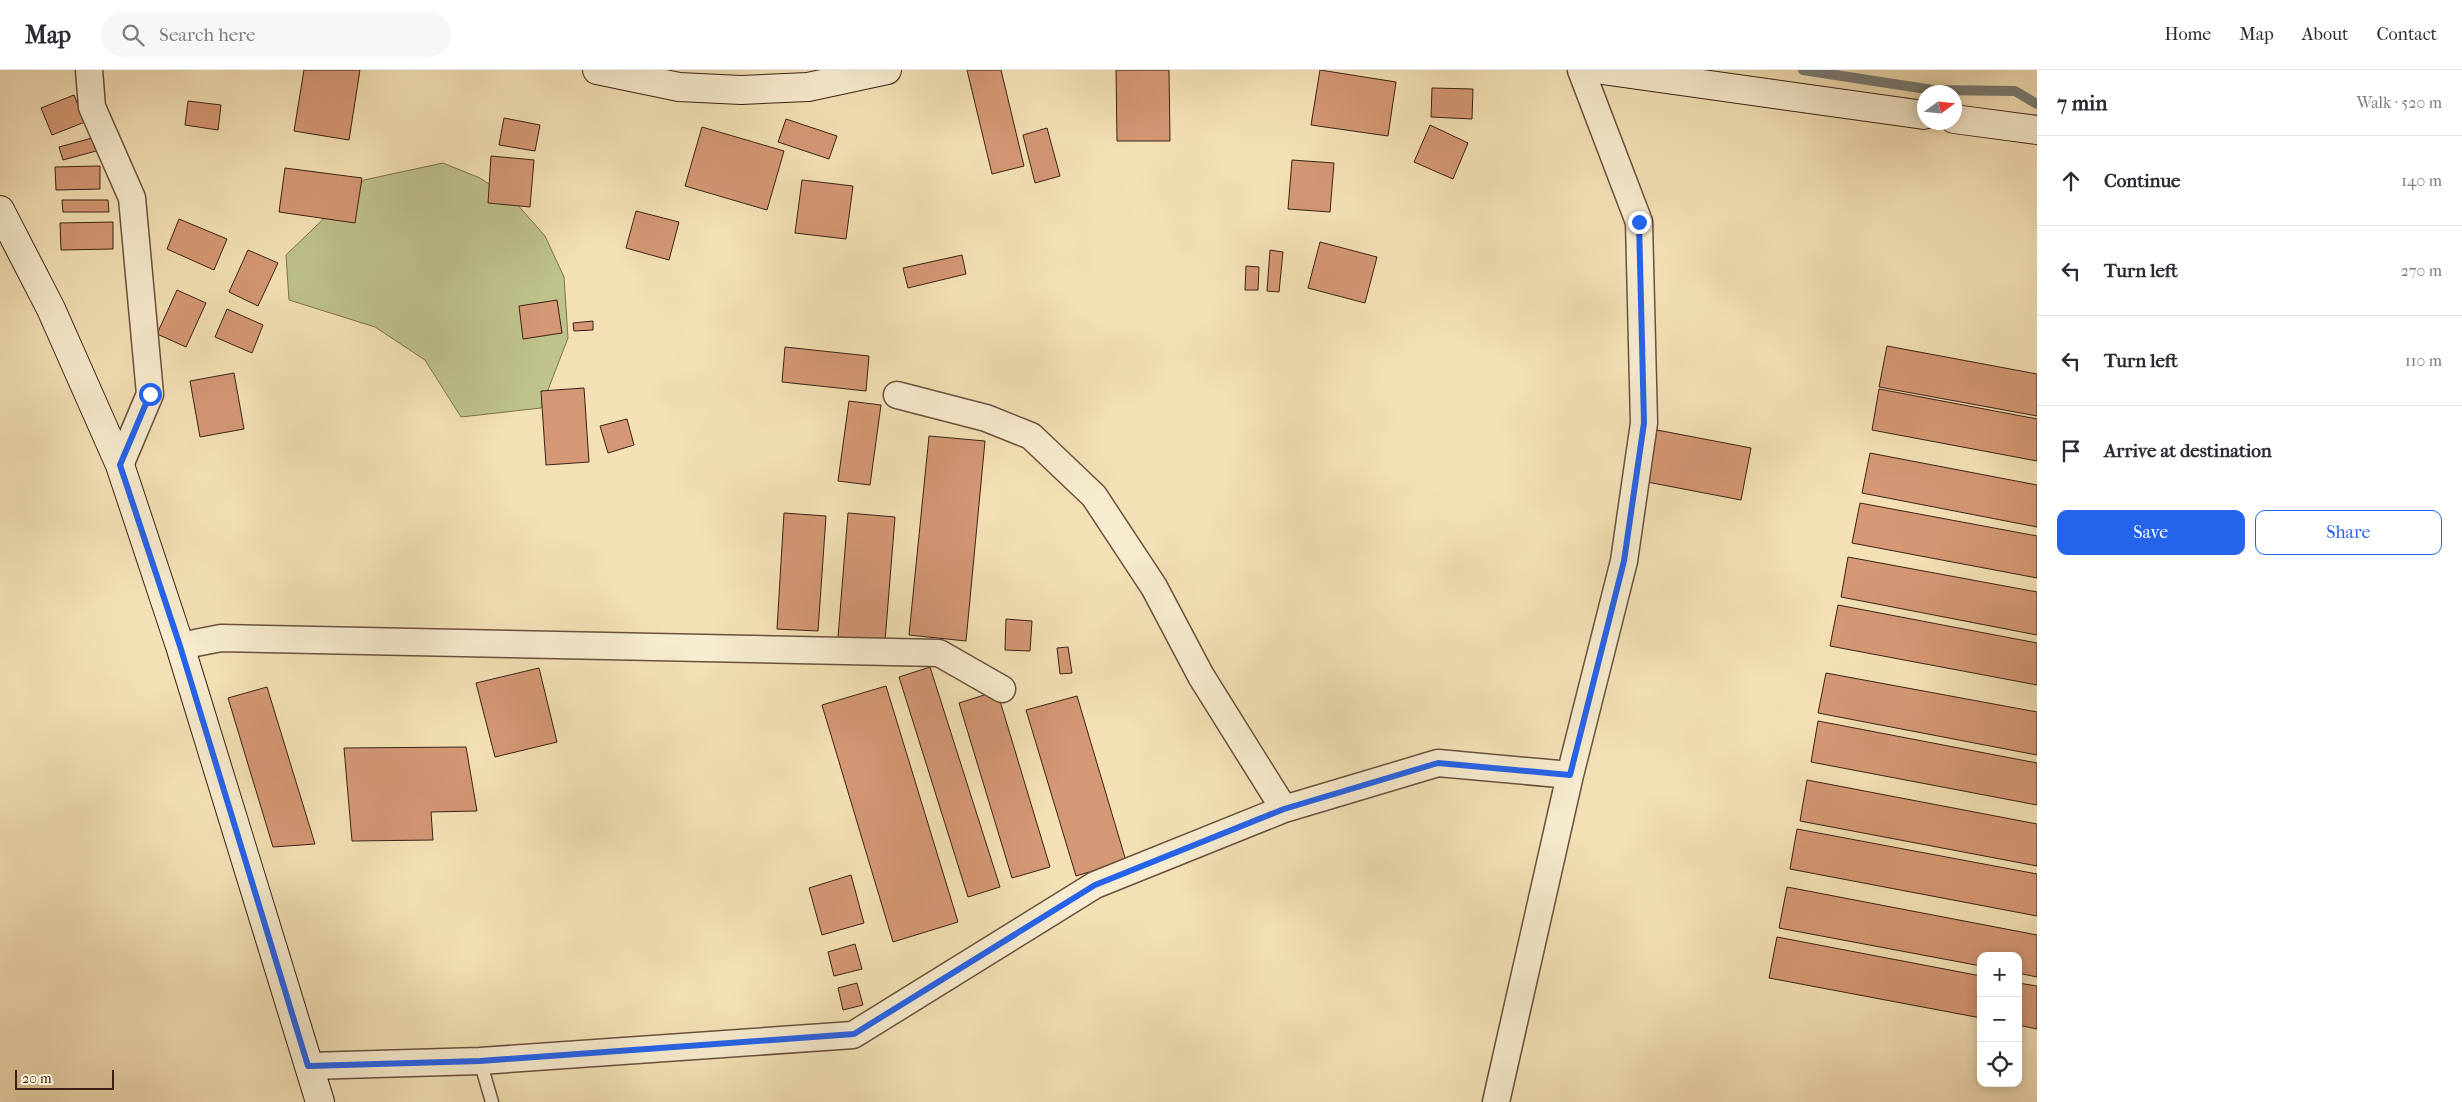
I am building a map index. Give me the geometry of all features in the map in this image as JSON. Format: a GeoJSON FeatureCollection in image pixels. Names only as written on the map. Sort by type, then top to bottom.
{"type":"FeatureCollection","features":[{"type":"Feature","properties":{"kind":"street"},"geometry":{"type":"LineString","coordinates":[[88,70],[92,106],[132,198],[150,394],[120,465]]}},
{"type":"Feature","properties":{"kind":"street"},"geometry":{"type":"LineString","coordinates":[[597,70],[679,87],[741,90],[808,87],[887,70]]}},
{"type":"Feature","properties":{"kind":"street"},"geometry":{"type":"LineString","coordinates":[[1496,1102],[1570,775],[1624,561],[1644,423],[1639,222],[1581,70]]}},
{"type":"Feature","properties":{"kind":"street"},"geometry":{"type":"LineString","coordinates":[[1602,70],[1917,114]]}},
{"type":"Feature","properties":{"kind":"street"},"geometry":{"type":"LineString","coordinates":[[1962,120],[2037,130]]}},
{"type":"Feature","properties":{"kind":"street"},"geometry":{"type":"LineString","coordinates":[[0,210],[55,318],[120,465],[180,646],[320,1102]]}},
{"type":"Feature","properties":{"kind":"street"},"geometry":{"type":"LineString","coordinates":[[897,395],[986,418],[1031,436],[1094,496],[1154,587],[1201,676],[1284,809]]}},
{"type":"Feature","properties":{"kind":"street"},"geometry":{"type":"LineString","coordinates":[[180,646],[221,638],[939,652],[1002,689]]}},
{"type":"Feature","properties":{"kind":"street"},"geometry":{"type":"LineString","coordinates":[[308,1066],[480,1061],[854,1034],[1095,885],[1284,809],[1438,763],[1570,775]]}},
{"type":"Feature","properties":{"kind":"lane"},"geometry":{"type":"LineString","coordinates":[[480,1061],[492,1102]]}},
{"type":"Feature","properties":{"kind":"green space"},"geometry":{"type":"Polygon","coordinates":[[[443,163],[480,178],[515,202],[545,236],[564,277],[568,338],[541,408],[461,417],[425,360],[375,327],[289,300],[286,255],[364,180],[443,163]]]}},
{"type":"Feature","properties":{"kind":"building"},"geometry":{"type":"Polygon","coordinates":[[[304,70],[360,70],[349,140],[294,131],[304,70]]]}},
{"type":"Feature","properties":{"kind":"building"},"geometry":{"type":"Polygon","coordinates":[[[967,70],[1001,70],[1024,166],[992,174],[967,70]]]}},
{"type":"Feature","properties":{"kind":"building"},"geometry":{"type":"Polygon","coordinates":[[[1116,70],[1169,70],[1170,141],[1117,141],[1116,70]]]}},
{"type":"Feature","properties":{"kind":"building"},"geometry":{"type":"Polygon","coordinates":[[[1320,70],[1396,82],[1388,136],[1311,125],[1320,70]]]}},
{"type":"Feature","properties":{"kind":"building"},"geometry":{"type":"Polygon","coordinates":[[[1432,88],[1473,89],[1472,119],[1431,117],[1432,88]]]}},
{"type":"Feature","properties":{"kind":"building"},"geometry":{"type":"Polygon","coordinates":[[[74,95],[85,122],[52,135],[41,108],[74,95]]]}},
{"type":"Feature","properties":{"kind":"building"},"geometry":{"type":"Polygon","coordinates":[[[188,101],[221,105],[218,130],[185,125],[188,101]]]}},
{"type":"Feature","properties":{"kind":"building"},"geometry":{"type":"Polygon","coordinates":[[[504,118],[540,125],[535,151],[499,145],[504,118]]]}},
{"type":"Feature","properties":{"kind":"building"},"geometry":{"type":"Polygon","coordinates":[[[786,119],[837,136],[829,159],[778,142],[786,119]]]}},
{"type":"Feature","properties":{"kind":"building"},"geometry":{"type":"Polygon","coordinates":[[[1430,125],[1468,143],[1453,179],[1414,162],[1430,125]]]}},
{"type":"Feature","properties":{"kind":"building"},"geometry":{"type":"Polygon","coordinates":[[[702,127],[784,151],[767,210],[685,186],[702,127]]]}},
{"type":"Feature","properties":{"kind":"building"},"geometry":{"type":"Polygon","coordinates":[[[1047,128],[1060,176],[1035,183],[1023,135],[1047,128]]]}},
{"type":"Feature","properties":{"kind":"building"},"geometry":{"type":"Polygon","coordinates":[[[92,138],[96,151],[63,160],[59,147],[92,138]]]}},
{"type":"Feature","properties":{"kind":"building"},"geometry":{"type":"Polygon","coordinates":[[[491,156],[534,160],[530,207],[488,203],[491,156]]]}},
{"type":"Feature","properties":{"kind":"building"},"geometry":{"type":"Polygon","coordinates":[[[1292,160],[1334,163],[1330,212],[1288,209],[1292,160]]]}},
{"type":"Feature","properties":{"kind":"building"},"geometry":{"type":"Polygon","coordinates":[[[100,166],[100,189],[56,190],[55,167],[100,166]]]}},
{"type":"Feature","properties":{"kind":"building"},"geometry":{"type":"Polygon","coordinates":[[[285,168],[362,178],[355,223],[279,212],[285,168]]]}},
{"type":"Feature","properties":{"kind":"building"},"geometry":{"type":"Polygon","coordinates":[[[802,180],[853,186],[846,239],[795,233],[802,180]]]}},
{"type":"Feature","properties":{"kind":"building"},"geometry":{"type":"Polygon","coordinates":[[[62,200],[108,200],[109,212],[63,212],[62,200]]]}},
{"type":"Feature","properties":{"kind":"building"},"geometry":{"type":"Polygon","coordinates":[[[636,211],[679,222],[669,260],[626,248],[636,211]]]}},
{"type":"Feature","properties":{"kind":"building"},"geometry":{"type":"Polygon","coordinates":[[[179,219],[227,239],[214,270],[167,249],[179,219]]]}},
{"type":"Feature","properties":{"kind":"building"},"geometry":{"type":"Polygon","coordinates":[[[113,222],[113,249],[61,250],[60,223],[113,222]]]}},
{"type":"Feature","properties":{"kind":"building"},"geometry":{"type":"Polygon","coordinates":[[[1320,242],[1377,257],[1365,303],[1308,288],[1320,242]]]}},
{"type":"Feature","properties":{"kind":"building"},"geometry":{"type":"Polygon","coordinates":[[[248,250],[278,263],[258,306],[229,292],[248,250]]]}},
{"type":"Feature","properties":{"kind":"building"},"geometry":{"type":"Polygon","coordinates":[[[1270,250],[1283,252],[1279,292],[1267,291],[1270,250]]]}},
{"type":"Feature","properties":{"kind":"building"},"geometry":{"type":"Polygon","coordinates":[[[962,255],[966,274],[908,288],[903,268],[962,255]]]}},
{"type":"Feature","properties":{"kind":"building"},"geometry":{"type":"Polygon","coordinates":[[[1246,266],[1259,267],[1258,290],[1245,290],[1246,266]]]}},
{"type":"Feature","properties":{"kind":"building"},"geometry":{"type":"Polygon","coordinates":[[[177,290],[206,303],[186,347],[157,334],[177,290]]]}},
{"type":"Feature","properties":{"kind":"building"},"geometry":{"type":"Polygon","coordinates":[[[557,300],[562,333],[523,339],[519,306],[557,300]]]}},
{"type":"Feature","properties":{"kind":"building"},"geometry":{"type":"Polygon","coordinates":[[[227,309],[263,325],[252,353],[215,337],[227,309]]]}},
{"type":"Feature","properties":{"kind":"building"},"geometry":{"type":"Polygon","coordinates":[[[593,321],[593,330],[574,331],[573,323],[593,321]]]}},
{"type":"Feature","properties":{"kind":"building"},"geometry":{"type":"Polygon","coordinates":[[[1887,346],[2037,374],[2037,416],[1879,387],[1887,346]]]}},
{"type":"Feature","properties":{"kind":"building"},"geometry":{"type":"Polygon","coordinates":[[[785,347],[869,356],[866,391],[782,382],[785,347]]]}},
{"type":"Feature","properties":{"kind":"building"},"geometry":{"type":"Polygon","coordinates":[[[234,373],[244,429],[200,437],[190,381],[234,373]]]}},
{"type":"Feature","properties":{"kind":"building"},"geometry":{"type":"Polygon","coordinates":[[[584,388],[589,462],[546,465],[541,391],[584,388]]]}},
{"type":"Feature","properties":{"kind":"building"},"geometry":{"type":"Polygon","coordinates":[[[1879,389],[2037,419],[2037,461],[1872,430],[1879,389]]]}},
{"type":"Feature","properties":{"kind":"building"},"geometry":{"type":"Polygon","coordinates":[[[849,401],[881,405],[870,485],[838,481],[849,401]]]}},
{"type":"Feature","properties":{"kind":"building"},"geometry":{"type":"Polygon","coordinates":[[[627,419],[634,445],[608,453],[600,426],[627,419]]]}},
{"type":"Feature","properties":{"kind":"building"},"geometry":{"type":"Polygon","coordinates":[[[1657,430],[1751,448],[1741,500],[1647,482],[1657,430]]]}},
{"type":"Feature","properties":{"kind":"building"},"geometry":{"type":"Polygon","coordinates":[[[929,436],[985,441],[966,641],[909,635],[929,436]]]}},
{"type":"Feature","properties":{"kind":"building"},"geometry":{"type":"Polygon","coordinates":[[[1870,453],[2037,485],[2037,527],[1862,493],[1870,453]]]}},
{"type":"Feature","properties":{"kind":"building"},"geometry":{"type":"Polygon","coordinates":[[[1860,503],[2037,536],[2037,578],[1852,543],[1860,503]]]}},
{"type":"Feature","properties":{"kind":"building"},"geometry":{"type":"Polygon","coordinates":[[[784,513],[826,516],[818,631],[777,629],[784,513]]]}},
{"type":"Feature","properties":{"kind":"building"},"geometry":{"type":"Polygon","coordinates":[[[848,513],[895,517],[885,641],[838,637],[848,513]]]}},
{"type":"Feature","properties":{"kind":"building"},"geometry":{"type":"Polygon","coordinates":[[[1848,557],[2037,592],[2037,635],[1841,597],[1848,557]]]}},
{"type":"Feature","properties":{"kind":"building"},"geometry":{"type":"Polygon","coordinates":[[[1838,605],[2037,643],[2037,685],[1830,646],[1838,605]]]}},
{"type":"Feature","properties":{"kind":"building"},"geometry":{"type":"Polygon","coordinates":[[[1006,619],[1032,621],[1030,651],[1005,650],[1006,619]]]}},
{"type":"Feature","properties":{"kind":"building"},"geometry":{"type":"Polygon","coordinates":[[[1068,647],[1072,673],[1060,674],[1057,648],[1068,647]]]}},
{"type":"Feature","properties":{"kind":"building"},"geometry":{"type":"Polygon","coordinates":[[[930,667],[1000,887],[968,897],[899,677],[930,667]]]}},
{"type":"Feature","properties":{"kind":"building"},"geometry":{"type":"Polygon","coordinates":[[[539,668],[557,742],[495,757],[476,683],[539,668]]]}},
{"type":"Feature","properties":{"kind":"building"},"geometry":{"type":"Polygon","coordinates":[[[1826,673],[2037,712],[2037,755],[1818,713],[1826,673]]]}},
{"type":"Feature","properties":{"kind":"building"},"geometry":{"type":"Polygon","coordinates":[[[886,686],[958,922],[893,942],[822,705],[886,686]]]}},
{"type":"Feature","properties":{"kind":"building"},"geometry":{"type":"Polygon","coordinates":[[[267,687],[315,844],[273,847],[228,698],[267,687]]]}},
{"type":"Feature","properties":{"kind":"building"},"geometry":{"type":"Polygon","coordinates":[[[997,691],[1050,867],[1012,878],[959,703],[997,691]]]}},
{"type":"Feature","properties":{"kind":"building"},"geometry":{"type":"Polygon","coordinates":[[[1077,696],[1126,861],[1076,876],[1026,710],[1077,696]]]}},
{"type":"Feature","properties":{"kind":"building"},"geometry":{"type":"Polygon","coordinates":[[[1818,721],[2037,763],[2037,805],[1811,762],[1818,721]]]}},
{"type":"Feature","properties":{"kind":"building"},"geometry":{"type":"Polygon","coordinates":[[[466,747],[477,811],[431,812],[433,840],[352,841],[344,748],[466,747]]]}},
{"type":"Feature","properties":{"kind":"building"},"geometry":{"type":"Polygon","coordinates":[[[1807,780],[2037,824],[2037,866],[1800,821],[1807,780]]]}},
{"type":"Feature","properties":{"kind":"building"},"geometry":{"type":"Polygon","coordinates":[[[1797,829],[2037,874],[2037,916],[1790,869],[1797,829]]]}},
{"type":"Feature","properties":{"kind":"building"},"geometry":{"type":"Polygon","coordinates":[[[851,875],[864,923],[822,935],[809,888],[851,875]]]}},
{"type":"Feature","properties":{"kind":"building"},"geometry":{"type":"Polygon","coordinates":[[[1787,887],[2037,935],[2037,977],[2022,974],[2022,952],[1977,952],[1977,965],[1779,928],[1787,887]]]}},
{"type":"Feature","properties":{"kind":"building"},"geometry":{"type":"Polygon","coordinates":[[[1777,937],[1977,975],[1977,1017],[1769,978],[1777,937]]]}},
{"type":"Feature","properties":{"kind":"building"},"geometry":{"type":"Polygon","coordinates":[[[855,944],[862,969],[834,976],[828,952],[855,944]]]}},
{"type":"Feature","properties":{"kind":"building"},"geometry":{"type":"Polygon","coordinates":[[[857,983],[863,1005],[843,1010],[838,988],[857,983]]]}},
{"type":"Feature","properties":{"kind":"building"},"geometry":{"type":"Polygon","coordinates":[[[2022,984],[2037,986],[2037,1029],[2022,1026],[2022,984]]]}},
{"type":"Feature","properties":{"kind":"waterway"},"geometry":{"type":"LineString","coordinates":[[1803,70],[1933,90],[2015,91],[2037,104]]}},
{"type":"Feature","properties":{"kind":"route"},"geometry":{"type":"LineString","coordinates":[[150,394],[120,465],[180,646],[308,1066],[480,1061],[854,1034],[1095,885],[1284,809],[1438,763],[1570,775],[1624,561],[1644,423],[1639,222]]}}]}
